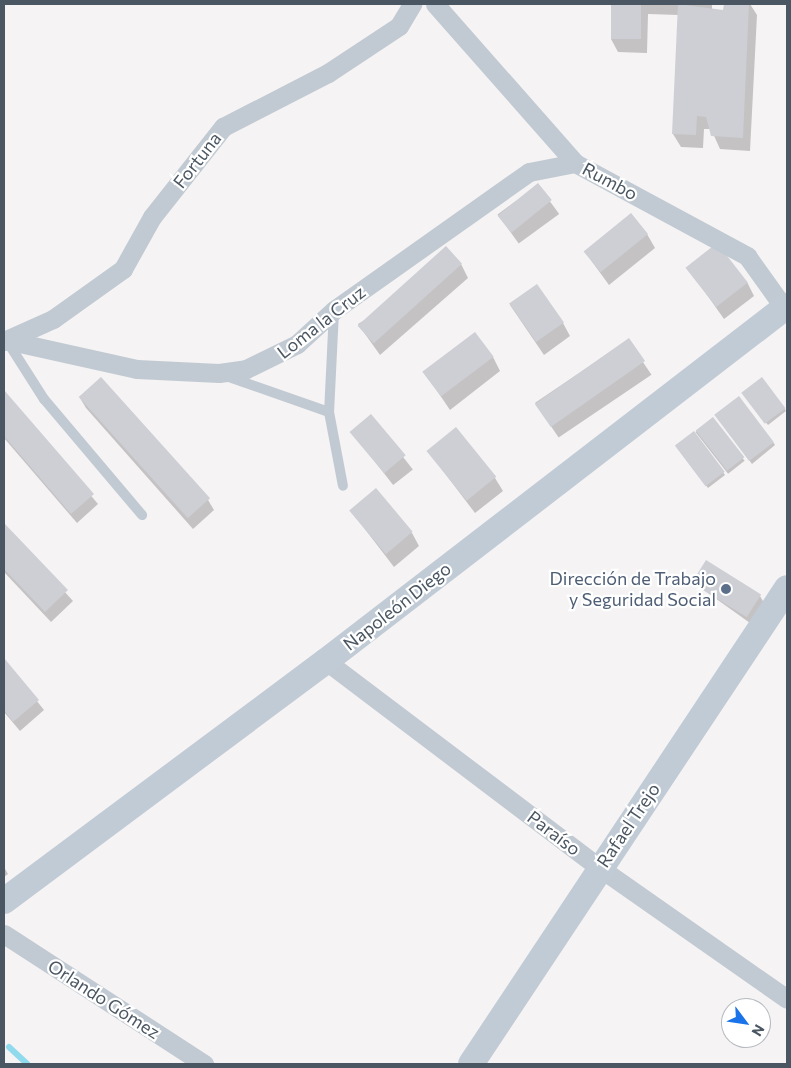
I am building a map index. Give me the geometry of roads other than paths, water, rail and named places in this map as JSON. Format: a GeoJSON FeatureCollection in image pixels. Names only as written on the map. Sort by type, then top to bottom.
{"type":"FeatureCollection","features":[{"type":"Feature","properties":{"kind":"main road","name":"Napoleón Diego"},"geometry":{"type":"LineString","coordinates":[[4,901],[326,661],[786,308]]}},
{"type":"Feature","properties":{"kind":"main road","name":"Rafael Trejo"},"geometry":{"type":"LineString","coordinates":[[471,1064],[787,588]]}},
{"type":"Feature","properties":{"kind":"street","name":"Fortuna"},"geometry":{"type":"LineString","coordinates":[[5,341],[52,319],[123,269],[152,217],[223,126],[328,73],[399,26],[412,4]]}},
{"type":"Feature","properties":{"kind":"street","name":"Rumbo"},"geometry":{"type":"LineString","coordinates":[[435,4],[575,163],[747,256],[786,308]]}},
{"type":"Feature","properties":{"kind":"street","name":"Loma la Cruz"},"geometry":{"type":"LineString","coordinates":[[5,341],[111,366],[219,373],[270,360],[297,344],[334,310],[529,172],[575,163]]}},
{"type":"Feature","properties":{"kind":"street","name":"Paraíso"},"geometry":{"type":"LineString","coordinates":[[326,661],[600,868],[787,999]]}},
{"type":"Feature","properties":{"kind":"street","name":"Orlando Gómez"},"geometry":{"type":"LineString","coordinates":[[4,934],[204,1064]]}},
{"type":"Feature","properties":{"kind":"lane"},"geometry":{"type":"LineString","coordinates":[[334,310],[329,412],[342,486]]}},
{"type":"Feature","properties":{"kind":"lane"},"geometry":{"type":"LineString","coordinates":[[5,341],[44,399],[142,515]]}},
{"type":"Feature","properties":{"kind":"lane"},"geometry":{"type":"LineString","coordinates":[[219,373],[329,412]]}},
{"type":"Feature","properties":{"kind":"waterway"},"geometry":{"type":"LineString","coordinates":[[9,1047],[27,1064]]}},
{"type":"Feature","properties":{"kind":"place","name":"Dirección de Trabajo y Seguridad Social"},"geometry":{"type":"Point","coordinates":[726,589]}}]}
